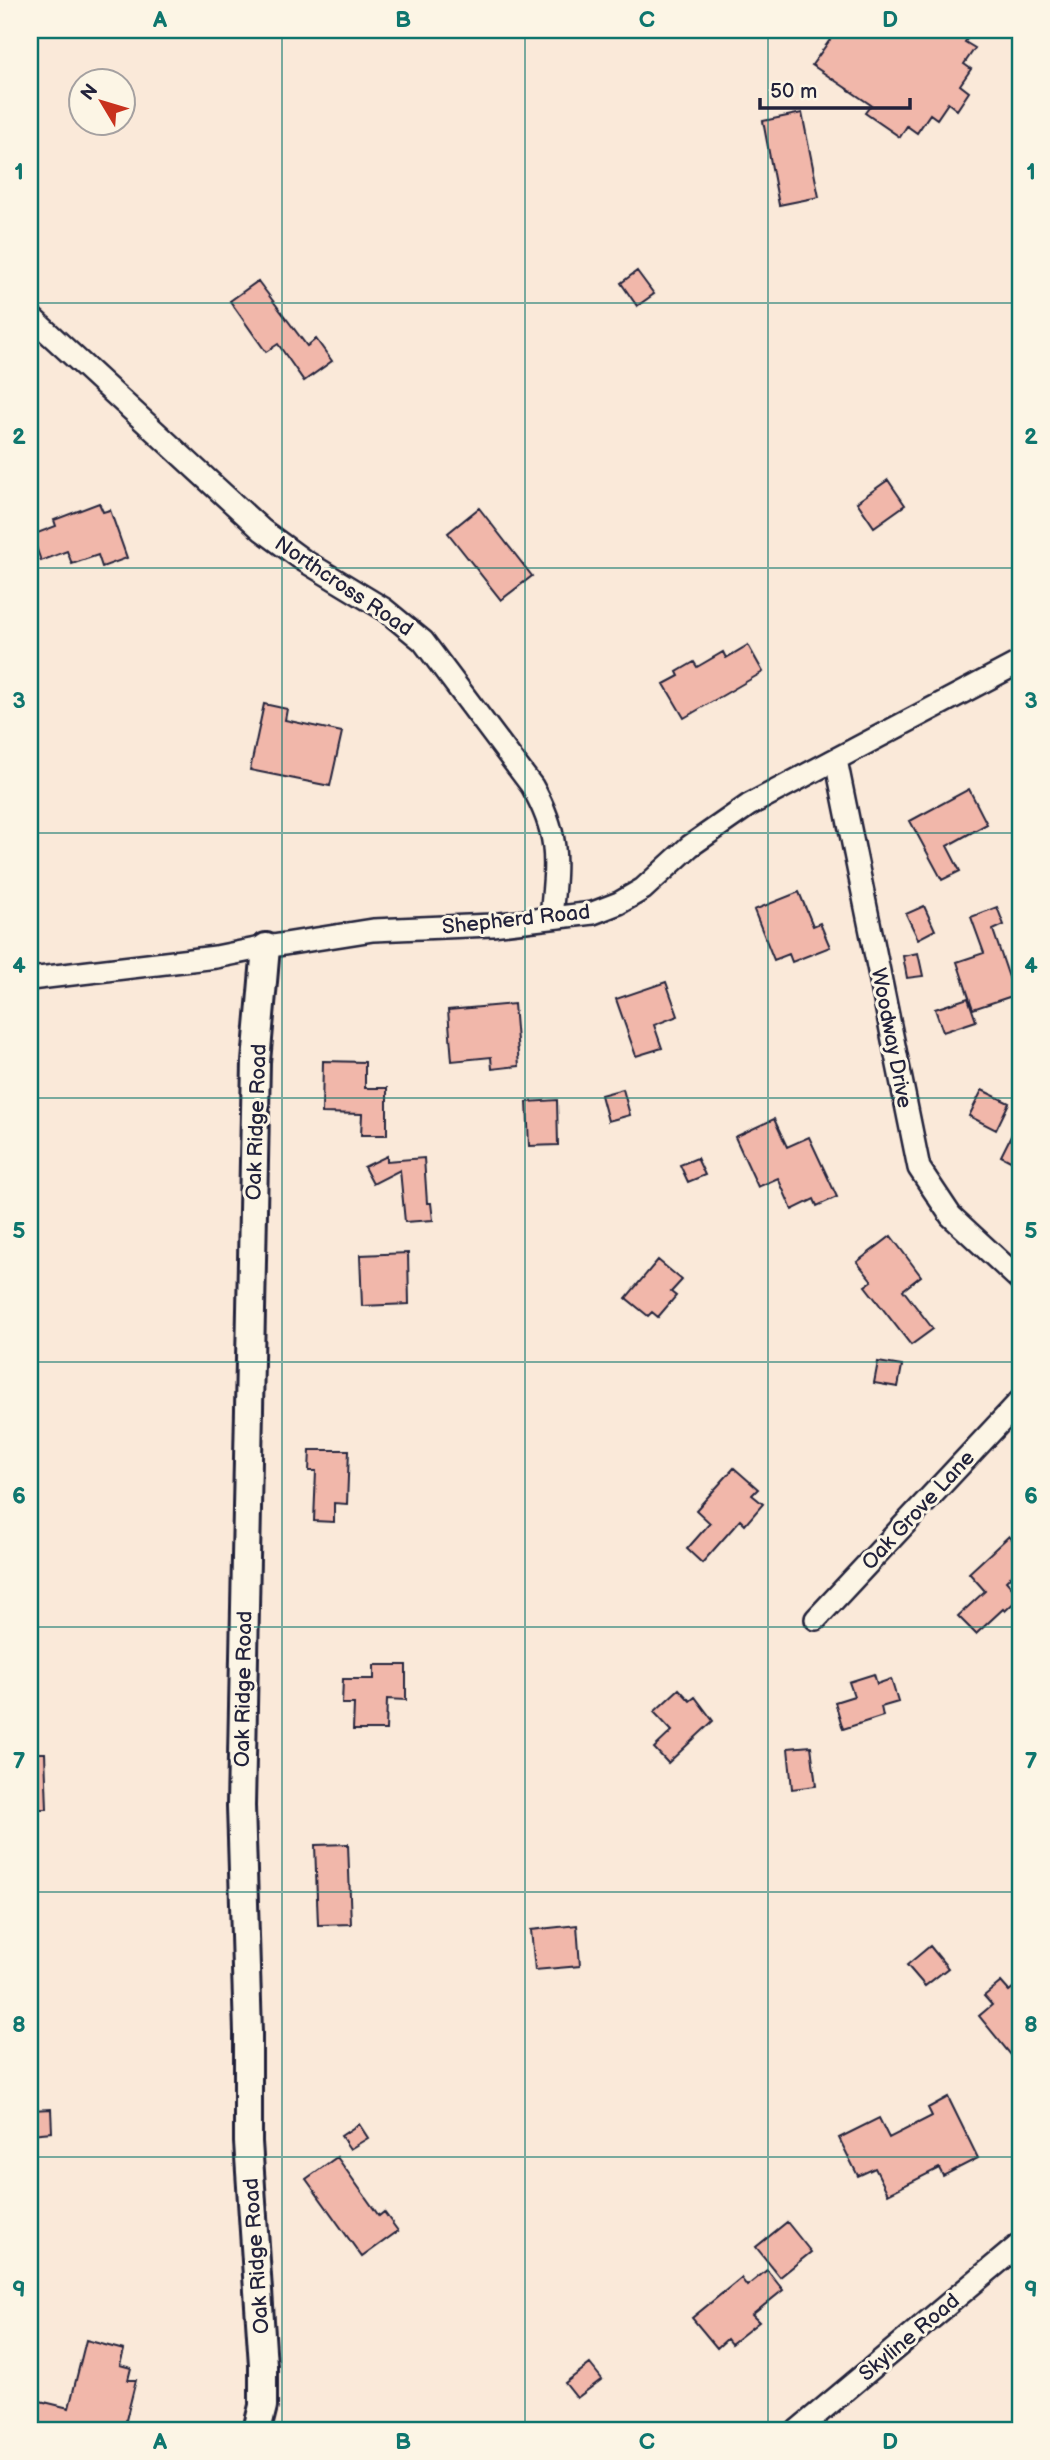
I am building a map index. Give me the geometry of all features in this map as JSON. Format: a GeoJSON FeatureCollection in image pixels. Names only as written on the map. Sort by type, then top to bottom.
{"type":"FeatureCollection","features":[{"type":"Feature","properties":{"kind":"street","name":"Northcross Road"},"geometry":{"type":"LineString","coordinates":[[30,316],[262,530],[303,560],[398,618],[423,642],[533,786],[545,808],[555,843],[551,918]]}},
{"type":"Feature","properties":{"kind":"street","name":"Shepherd Road"},"geometry":{"type":"LineString","coordinates":[[30,979],[216,957],[373,930],[492,925],[593,913],[619,903],[643,888],[690,846],[749,805],[1020,662]]}},
{"type":"Feature","properties":{"kind":"street","name":"Woodway Drive"},"geometry":{"type":"LineString","coordinates":[[836,760],[919,1168],[951,1216],[1020,1280]]}},
{"type":"Feature","properties":{"kind":"street","name":"Oak Ridge Road"},"geometry":{"type":"LineString","coordinates":[[257,2430],[264,2406],[263,2365],[248,2142],[248,2033],[241,1806],[256,1062],[266,947]]}},
{"type":"Feature","properties":{"kind":"street","name":"Oak Grove Lane"},"geometry":{"type":"LineString","coordinates":[[816,1619],[1020,1401]]}},
{"type":"Feature","properties":{"kind":"street","name":"Skyline Road"},"geometry":{"type":"LineString","coordinates":[[798,2430],[1020,2244]]}},
{"type":"Feature","properties":{"kind":"building"},"geometry":{"type":"Polygon","coordinates":[[[837,30],[973,30],[965,42],[975,48],[964,64],[971,69],[960,85],[969,92],[957,110],[948,103],[937,119],[930,114],[917,133],[907,126],[900,137],[865,113],[871,105],[812,65],[837,30]]]}},
{"type":"Feature","properties":{"kind":"building"},"geometry":{"type":"Polygon","coordinates":[[[802,113],[819,197],[779,205],[763,121],[802,113]]]}},
{"type":"Feature","properties":{"kind":"building"},"geometry":{"type":"Polygon","coordinates":[[[637,271],[654,294],[637,306],[621,283],[637,271]]]}},
{"type":"Feature","properties":{"kind":"building"},"geometry":{"type":"Polygon","coordinates":[[[258,281],[307,346],[316,339],[332,361],[304,381],[278,344],[266,352],[230,301],[258,281]]]}},
{"type":"Feature","properties":{"kind":"building"},"geometry":{"type":"Polygon","coordinates":[[[888,480],[905,505],[874,527],[857,502],[888,480]]]}},
{"type":"Feature","properties":{"kind":"building"},"geometry":{"type":"Polygon","coordinates":[[[99,503],[103,512],[110,510],[127,558],[102,567],[98,555],[72,564],[67,551],[41,561],[32,535],[56,526],[54,520],[99,503]]]}},
{"type":"Feature","properties":{"kind":"building"},"geometry":{"type":"Polygon","coordinates":[[[479,508],[532,576],[501,600],[448,533],[479,508]]]}},
{"type":"Feature","properties":{"kind":"building"},"geometry":{"type":"Polygon","coordinates":[[[748,645],[763,672],[684,718],[664,684],[679,676],[677,672],[694,662],[697,667],[723,652],[726,658],[748,645]]]}},
{"type":"Feature","properties":{"kind":"building"},"geometry":{"type":"Polygon","coordinates":[[[264,704],[287,709],[285,720],[342,732],[330,786],[250,770],[264,704]]]}},
{"type":"Feature","properties":{"kind":"building"},"geometry":{"type":"Polygon","coordinates":[[[969,789],[987,824],[947,846],[960,871],[942,880],[910,821],[969,789]]]}},
{"type":"Feature","properties":{"kind":"building"},"geometry":{"type":"Polygon","coordinates":[[[799,892],[813,926],[820,923],[830,947],[792,962],[789,954],[774,960],[754,910],[799,892]]]}},
{"type":"Feature","properties":{"kind":"building"},"geometry":{"type":"Polygon","coordinates":[[[924,906],[935,930],[918,939],[906,914],[924,906]]]}},
{"type":"Feature","properties":{"kind":"building"},"geometry":{"type":"Polygon","coordinates":[[[997,907],[1004,925],[993,930],[1015,995],[973,1009],[957,962],[984,953],[971,917],[997,907]]]}},
{"type":"Feature","properties":{"kind":"building"},"geometry":{"type":"Polygon","coordinates":[[[918,953],[923,976],[907,978],[903,956],[918,953]]]}},
{"type":"Feature","properties":{"kind":"building"},"geometry":{"type":"Polygon","coordinates":[[[666,982],[678,1016],[654,1025],[662,1048],[636,1056],[616,999],[666,982]]]}},
{"type":"Feature","properties":{"kind":"building"},"geometry":{"type":"Polygon","coordinates":[[[968,998],[976,1021],[943,1032],[935,1009],[968,998]]]}},
{"type":"Feature","properties":{"kind":"building"},"geometry":{"type":"Polygon","coordinates":[[[514,1004],[519,1066],[492,1069],[491,1057],[452,1061],[448,1010],[514,1004]]]}},
{"type":"Feature","properties":{"kind":"building"},"geometry":{"type":"Polygon","coordinates":[[[323,1061],[365,1062],[365,1088],[387,1088],[387,1135],[361,1135],[362,1114],[322,1113],[323,1061]]]}},
{"type":"Feature","properties":{"kind":"building"},"geometry":{"type":"Polygon","coordinates":[[[623,1089],[630,1115],[608,1121],[601,1095],[623,1089]]]}},
{"type":"Feature","properties":{"kind":"building"},"geometry":{"type":"Polygon","coordinates":[[[982,1090],[1009,1103],[996,1130],[969,1116],[982,1090]]]}},
{"type":"Feature","properties":{"kind":"building"},"geometry":{"type":"Polygon","coordinates":[[[557,1100],[558,1145],[529,1146],[527,1102],[557,1100]]]}},
{"type":"Feature","properties":{"kind":"building"},"geometry":{"type":"Polygon","coordinates":[[[1020,1118],[1020,1166],[1001,1156],[1020,1118]]]}},
{"type":"Feature","properties":{"kind":"building"},"geometry":{"type":"Polygon","coordinates":[[[774,1119],[787,1147],[809,1137],[837,1197],[817,1206],[814,1199],[792,1210],[778,1178],[758,1187],[735,1137],[774,1119]]]}},
{"type":"Feature","properties":{"kind":"building"},"geometry":{"type":"Polygon","coordinates":[[[387,1156],[387,1161],[424,1158],[427,1203],[431,1203],[433,1220],[405,1222],[400,1170],[373,1184],[364,1167],[387,1156]]]}},
{"type":"Feature","properties":{"kind":"building"},"geometry":{"type":"Polygon","coordinates":[[[697,1158],[705,1175],[688,1182],[680,1165],[697,1158]]]}},
{"type":"Feature","properties":{"kind":"building"},"geometry":{"type":"Polygon","coordinates":[[[891,1236],[921,1276],[903,1290],[933,1329],[911,1345],[865,1286],[872,1281],[857,1262],[891,1236]]]}},
{"type":"Feature","properties":{"kind":"building"},"geometry":{"type":"Polygon","coordinates":[[[408,1253],[409,1304],[362,1306],[360,1255],[408,1253]]]}},
{"type":"Feature","properties":{"kind":"building"},"geometry":{"type":"Polygon","coordinates":[[[658,1260],[682,1280],[671,1292],[676,1296],[658,1317],[652,1312],[648,1316],[626,1298],[658,1260]]]}},
{"type":"Feature","properties":{"kind":"building"},"geometry":{"type":"Polygon","coordinates":[[[878,1362],[902,1366],[898,1387],[874,1383],[878,1362]]]}},
{"type":"Feature","properties":{"kind":"building"},"geometry":{"type":"Polygon","coordinates":[[[310,1450],[349,1450],[347,1504],[334,1503],[334,1522],[314,1521],[316,1471],[309,1471],[310,1450]]]}},
{"type":"Feature","properties":{"kind":"building"},"geometry":{"type":"Polygon","coordinates":[[[734,1468],[758,1489],[752,1495],[763,1504],[745,1525],[740,1520],[702,1563],[687,1549],[710,1523],[696,1510],[734,1468]]]}},
{"type":"Feature","properties":{"kind":"building"},"geometry":{"type":"Polygon","coordinates":[[[1009,1536],[1020,1548],[1020,1567],[1006,1581],[1020,1597],[976,1634],[958,1616],[985,1591],[969,1573],[1009,1536]]]}},
{"type":"Feature","properties":{"kind":"building"},"geometry":{"type":"Polygon","coordinates":[[[374,1665],[406,1665],[406,1700],[387,1699],[386,1730],[353,1730],[354,1704],[342,1704],[343,1679],[374,1679],[374,1665]]]}},
{"type":"Feature","properties":{"kind":"building"},"geometry":{"type":"Polygon","coordinates":[[[874,1674],[877,1684],[891,1679],[898,1702],[881,1707],[883,1716],[843,1729],[835,1702],[854,1696],[849,1682],[874,1674]]]}},
{"type":"Feature","properties":{"kind":"building"},"geometry":{"type":"Polygon","coordinates":[[[679,1689],[690,1701],[695,1697],[713,1721],[668,1763],[654,1748],[672,1731],[654,1712],[679,1689]]]}},
{"type":"Feature","properties":{"kind":"building"},"geometry":{"type":"Polygon","coordinates":[[[811,1746],[816,1786],[792,1789],[788,1748],[811,1746]]]}},
{"type":"Feature","properties":{"kind":"building"},"geometry":{"type":"Polygon","coordinates":[[[30,1753],[45,1753],[47,1809],[30,1809],[30,1753]]]}},
{"type":"Feature","properties":{"kind":"building"},"geometry":{"type":"Polygon","coordinates":[[[348,1844],[351,1924],[318,1925],[315,1845],[348,1844]]]}},
{"type":"Feature","properties":{"kind":"building"},"geometry":{"type":"Polygon","coordinates":[[[577,1925],[580,1966],[535,1970],[531,1930],[577,1925]]]}},
{"type":"Feature","properties":{"kind":"building"},"geometry":{"type":"Polygon","coordinates":[[[930,1946],[948,1968],[925,1986],[907,1965],[930,1946]]]}},
{"type":"Feature","properties":{"kind":"building"},"geometry":{"type":"Polygon","coordinates":[[[1001,1982],[1009,1991],[1020,1982],[1020,2066],[979,2016],[992,2005],[984,1996],[1001,1982]]]}},
{"type":"Feature","properties":{"kind":"building"},"geometry":{"type":"Polygon","coordinates":[[[948,2097],[978,2158],[943,2176],[939,2168],[888,2194],[875,2168],[858,2176],[839,2138],[879,2118],[889,2138],[932,2116],[928,2108],[948,2097]]]}},
{"type":"Feature","properties":{"kind":"building"},"geometry":{"type":"Polygon","coordinates":[[[51,2109],[52,2132],[30,2134],[30,2110],[51,2109]]]}},
{"type":"Feature","properties":{"kind":"building"},"geometry":{"type":"Polygon","coordinates":[[[359,2124],[368,2138],[350,2149],[341,2136],[359,2124]]]}},
{"type":"Feature","properties":{"kind":"building"},"geometry":{"type":"Polygon","coordinates":[[[337,2157],[379,2216],[384,2212],[398,2231],[362,2257],[306,2179],[337,2157]]]}},
{"type":"Feature","properties":{"kind":"building"},"geometry":{"type":"Polygon","coordinates":[[[787,2222],[811,2252],[780,2277],[756,2247],[787,2222]]]}},
{"type":"Feature","properties":{"kind":"building"},"geometry":{"type":"Polygon","coordinates":[[[767,2270],[783,2290],[752,2315],[759,2322],[731,2344],[727,2339],[717,2348],[692,2318],[741,2278],[747,2286],[767,2270]]]}},
{"type":"Feature","properties":{"kind":"building"},"geometry":{"type":"Polygon","coordinates":[[[86,2340],[124,2350],[120,2365],[131,2368],[128,2380],[136,2380],[124,2428],[107,2424],[105,2430],[71,2430],[56,2426],[55,2430],[43,2430],[30,2427],[36,2400],[69,2408],[86,2340]]]}},
{"type":"Feature","properties":{"kind":"building"},"geometry":{"type":"Polygon","coordinates":[[[590,2364],[602,2379],[577,2398],[565,2383],[590,2364]]]}}]}
